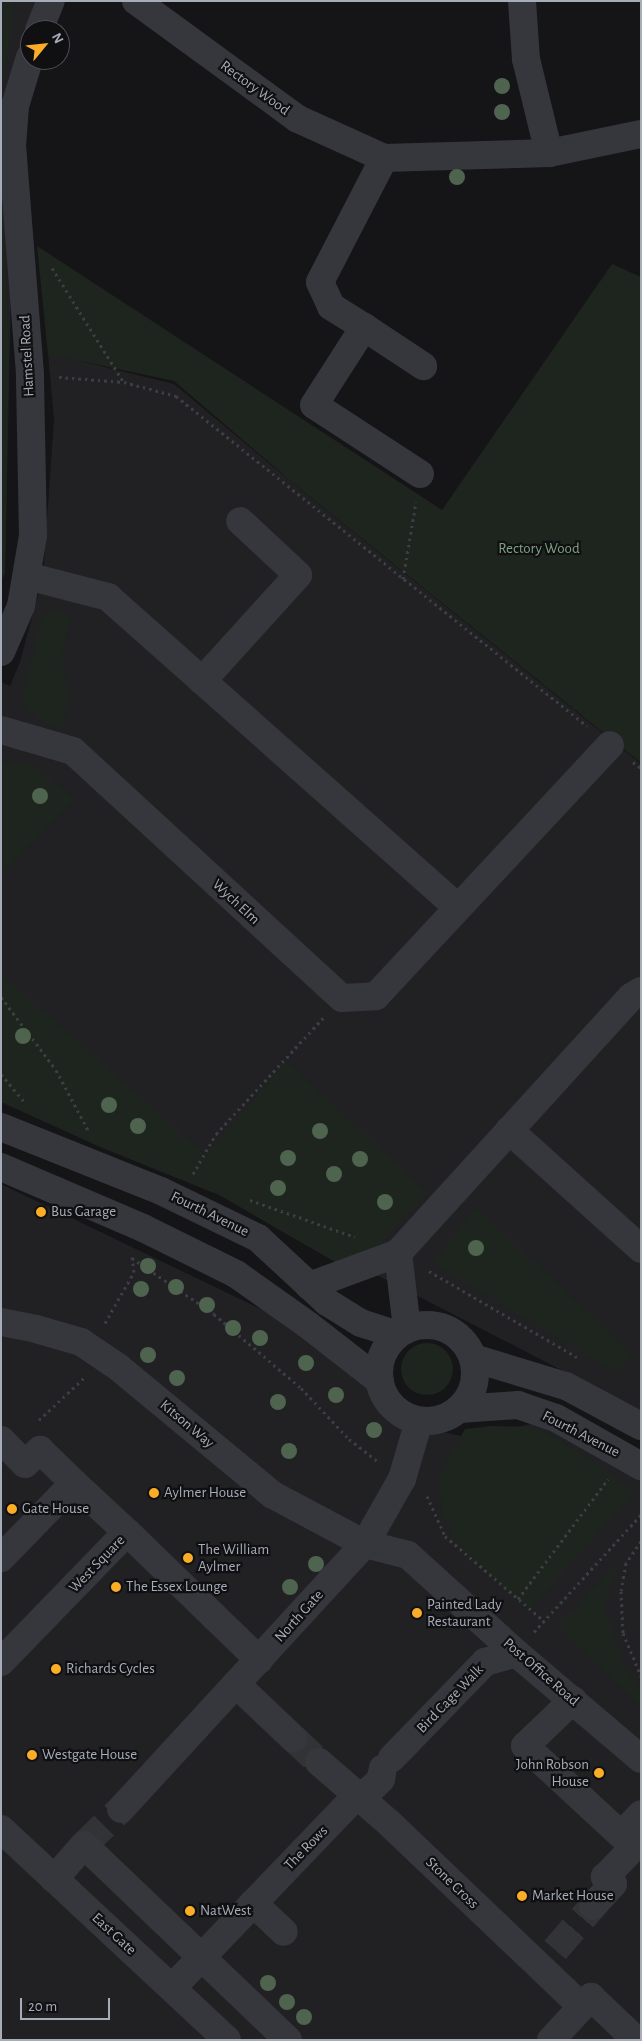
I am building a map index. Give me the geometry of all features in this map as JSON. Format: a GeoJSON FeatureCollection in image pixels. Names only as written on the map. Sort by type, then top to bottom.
{"type":"FeatureCollection","features":[{"type":"Feature","properties":{"kind":"street"},"geometry":{"type":"LineString","coordinates":[[43,20],[52,1]]}},
{"type":"Feature","properties":{"kind":"street","name":"Rectory Wood"},"geometry":{"type":"LineString","coordinates":[[136,1],[298,119],[384,158],[549,153],[641,134]]}},
{"type":"Feature","properties":{"kind":"street"},"geometry":{"type":"LineString","coordinates":[[522,1],[526,59],[549,153]]}},
{"type":"Feature","properties":{"kind":"street","name":"Hamstel Road"},"geometry":{"type":"LineString","coordinates":[[1,652],[22,606],[33,536],[30,374],[8,106],[24,70]]}},
{"type":"Feature","properties":{"kind":"street"},"geometry":{"type":"LineString","coordinates":[[384,158],[320,282],[331,306],[423,366]]}},
{"type":"Feature","properties":{"kind":"street"},"geometry":{"type":"LineString","coordinates":[[364,328],[314,405],[420,474]]}},
{"type":"Feature","properties":{"kind":"street"},"geometry":{"type":"LineString","coordinates":[[202,681],[298,575],[240,521]]}},
{"type":"Feature","properties":{"kind":"street"},"geometry":{"type":"LineString","coordinates":[[26,576],[108,597],[458,908]]}},
{"type":"Feature","properties":{"kind":"street","name":"Wych Elm"},"geometry":{"type":"LineString","coordinates":[[1,730],[73,751],[342,998]]}},
{"type":"Feature","properties":{"kind":"street"},"geometry":{"type":"LineString","coordinates":[[342,998],[376,996],[610,745]]}},
{"type":"Feature","properties":{"kind":"street"},"geometry":{"type":"LineString","coordinates":[[309,1286],[398,1253],[631,997],[641,991]]}},
{"type":"Feature","properties":{"kind":"street","name":"Fourth Avenue"},"geometry":{"type":"LineString","coordinates":[[1,1127],[161,1191],[258,1238],[327,1302],[361,1323],[402,1332]]}},
{"type":"Feature","properties":{"kind":"street"},"geometry":{"type":"LineString","coordinates":[[509,1130],[641,1249]]}},
{"type":"Feature","properties":{"kind":"street"},"geometry":{"type":"LineString","coordinates":[[1,1167],[132,1224],[236,1274],[380,1381]]}},
{"type":"Feature","properties":{"kind":"street"},"geometry":{"type":"LineString","coordinates":[[398,1253],[402,1332]]}},
{"type":"Feature","properties":{"kind":"street","name":"Kitson Way"},"geometry":{"type":"LineString","coordinates":[[1,1322],[81,1342],[118,1367],[273,1495],[365,1544]]}},
{"type":"Feature","properties":{"kind":"street"},"geometry":{"type":"LineString","coordinates":[[422,1325],[439,1326],[454,1333],[466,1344],[473,1358],[476,1372],[474,1386],[468,1399],[448,1417],[434,1421],[419,1421],[405,1416],[393,1407],[384,1395],[380,1381],[382,1356],[389,1344],[402,1332],[422,1325]]}},
{"type":"Feature","properties":{"kind":"street"},"geometry":{"type":"LineString","coordinates":[[473,1358],[566,1386],[638,1421]]}},
{"type":"Feature","properties":{"kind":"street","name":"Fourth Avenue"},"geometry":{"type":"LineString","coordinates":[[459,1409],[518,1405],[556,1418],[641,1466]]}},
{"type":"Feature","properties":{"kind":"street","name":"North Gate"},"geometry":{"type":"LineString","coordinates":[[121,1809],[365,1544],[402,1479],[419,1421]]}},
{"type":"Feature","properties":{"kind":"street"},"geometry":{"type":"LineString","coordinates":[[5,1444],[26,1464],[40,1450],[127,1532]]}},
{"type":"Feature","properties":{"kind":"street"},"geometry":{"type":"LineString","coordinates":[[1,1558],[74,1483]]}},
{"type":"Feature","properties":{"kind":"street","name":"West Square"},"geometry":{"type":"LineString","coordinates":[[1,1662],[127,1532],[260,1660]]}},
{"type":"Feature","properties":{"kind":"street","name":"Post Office Road"},"geometry":{"type":"LineString","coordinates":[[365,1544],[408,1556],[641,1759]]}},
{"type":"Feature","properties":{"kind":"street","name":"Bird Cage Walk"},"geometry":{"type":"LineString","coordinates":[[392,1758],[485,1662],[516,1652]]}},
{"type":"Feature","properties":{"kind":"street"},"geometry":{"type":"LineString","coordinates":[[236,1684],[293,1738]]}},
{"type":"Feature","properties":{"kind":"street"},"geometry":{"type":"LineString","coordinates":[[573,1700],[525,1746],[620,1835],[641,1814]]}},
{"type":"Feature","properties":{"kind":"street","name":"Stone Cross"},"geometry":{"type":"LineString","coordinates":[[319,1762],[362,1789],[388,1822],[582,2007]]}},
{"type":"Feature","properties":{"kind":"street","name":"The Rows"},"geometry":{"type":"LineString","coordinates":[[172,1988],[362,1789]]}},
{"type":"Feature","properties":{"kind":"street","name":"East Gate"},"geometry":{"type":"LineString","coordinates":[[1,1829],[227,2040]]}},
{"type":"Feature","properties":{"kind":"street"},"geometry":{"type":"LineString","coordinates":[[593,1906],[613,1884],[606,1877],[641,1840]]}},
{"type":"Feature","properties":{"kind":"street"},"geometry":{"type":"LineString","coordinates":[[54,1878],[84,1845],[288,2040]]}},
{"type":"Feature","properties":{"kind":"street"},"geometry":{"type":"LineString","coordinates":[[253,1903],[284,1932]]}},
{"type":"Feature","properties":{"kind":"street"},"geometry":{"type":"LineString","coordinates":[[551,2040],[591,1997],[636,2040]]}},
{"type":"Feature","properties":{"kind":"path"},"geometry":{"type":"LineString","coordinates":[[48,260],[124,382]]}},
{"type":"Feature","properties":{"kind":"path"},"geometry":{"type":"LineString","coordinates":[[30,374],[124,382],[176,396],[641,768]]}},
{"type":"Feature","properties":{"kind":"path"},"geometry":{"type":"LineString","coordinates":[[403,579],[420,474]]}},
{"type":"Feature","properties":{"kind":"path"},"geometry":{"type":"LineString","coordinates":[[1,997],[56,1070],[90,1135],[82,1132]]}},
{"type":"Feature","properties":{"kind":"path"},"geometry":{"type":"LineString","coordinates":[[190,1179],[216,1134],[342,998]]}},
{"type":"Feature","properties":{"kind":"path"},"geometry":{"type":"LineString","coordinates":[[1,1074],[29,1107],[15,1101]]}},
{"type":"Feature","properties":{"kind":"path"},"geometry":{"type":"LineString","coordinates":[[244,1198],[398,1253],[584,1362]]}},
{"type":"Feature","properties":{"kind":"path"},"geometry":{"type":"LineString","coordinates":[[5,1444],[84,1378],[84,1361],[134,1272],[129,1237],[132,1224]]}},
{"type":"Feature","properties":{"kind":"path"},"geometry":{"type":"LineString","coordinates":[[132,1258],[214,1314],[301,1388],[349,1439],[402,1479],[426,1494],[445,1536],[544,1621]]}},
{"type":"Feature","properties":{"kind":"path"},"geometry":{"type":"LineString","coordinates":[[518,1598],[610,1477]]}},
{"type":"Feature","properties":{"kind":"path"},"geometry":{"type":"LineString","coordinates":[[516,1652],[641,1515]]}},
{"type":"Feature","properties":{"kind":"path"},"geometry":{"type":"LineString","coordinates":[[641,1541],[626,1563],[621,1591],[623,1633],[641,1676]]}},
{"type":"Feature","properties":{"kind":"shaded area"},"geometry":{"type":"Polygon","coordinates":[[[1,1],[51,1],[37,20],[20,20],[20,70],[26,70],[15,106],[5,573],[1,581],[1,1]]]}},
{"type":"Feature","properties":{"kind":"shaded area"},"geometry":{"type":"Polygon","coordinates":[[[48,353],[174,384],[300,489],[641,764],[641,1411],[190,1179],[1,1094],[1,682],[10,686],[20,662],[43,576],[54,420],[48,353]]]}},
{"type":"Feature","properties":{"kind":"shaded area"},"geometry":{"type":"Polygon","coordinates":[[[1,1184],[354,1354],[394,1421],[470,1438],[539,1422],[641,1476],[641,2040],[1,2040],[1,1184]]]}},
{"type":"Feature","properties":{"kind":"green space"},"geometry":{"type":"Polygon","coordinates":[[[1,1],[15,1],[7,61],[1,87],[1,1]]]}},
{"type":"Feature","properties":{"kind":"green space"},"geometry":{"type":"Polygon","coordinates":[[[1,160],[9,350],[5,573],[1,581],[1,160]]]}},
{"type":"Feature","properties":{"kind":"green space","name":"Rectory Wood"},"geometry":{"type":"Polygon","coordinates":[[[37,246],[442,510],[612,264],[641,277],[641,763],[293,483],[174,381],[48,354],[37,246]]]}},
{"type":"Feature","properties":{"kind":"green space"},"geometry":{"type":"Polygon","coordinates":[[[56,609],[70,618],[63,653],[63,672],[71,692],[62,727],[48,726],[22,703],[26,679],[43,614],[56,609]]]}},
{"type":"Feature","properties":{"kind":"green space"},"geometry":{"type":"Polygon","coordinates":[[[1,763],[30,765],[48,777],[73,799],[1,875],[1,763]]]}},
{"type":"Feature","properties":{"kind":"green space"},"geometry":{"type":"Polygon","coordinates":[[[1,974],[205,1155],[286,1062],[428,1193],[373,1252],[342,1266],[219,1195],[100,1147],[1,1102],[1,974]]]}},
{"type":"Feature","properties":{"kind":"green space"},"geometry":{"type":"Polygon","coordinates":[[[476,1208],[634,1355],[617,1373],[438,1267],[436,1258],[476,1208]]]}},
{"type":"Feature","properties":{"kind":"green space"},"geometry":{"type":"Polygon","coordinates":[[[427,1343],[437,1345],[445,1351],[451,1359],[453,1369],[451,1379],[445,1387],[437,1393],[427,1395],[417,1393],[409,1387],[403,1379],[401,1369],[403,1359],[409,1351],[417,1345],[427,1343]]]}},
{"type":"Feature","properties":{"kind":"green space"},"geometry":{"type":"Polygon","coordinates":[[[492,1426],[530,1427],[545,1432],[594,1462],[635,1493],[529,1609],[463,1552],[441,1512],[440,1475],[465,1429],[492,1426]]]}},
{"type":"Feature","properties":{"kind":"green space"},"geometry":{"type":"Polygon","coordinates":[[[616,1565],[604,1609],[625,1667],[641,1691],[641,1706],[559,1627],[616,1565]]]}},
{"type":"Feature","properties":{"kind":"tunnel"},"geometry":{"type":"LineString","coordinates":[[293,1738],[319,1762]]}},
{"type":"Feature","properties":{"kind":"tunnel"},"geometry":{"type":"LineString","coordinates":[[84,1845],[121,1809]]}},
{"type":"Feature","properties":{"kind":"tunnel"},"geometry":{"type":"LineString","coordinates":[[555,1950],[593,1906]]}},
{"type":"Feature","properties":{"kind":"place","name":"Bus Garage"},"geometry":{"type":"Point","coordinates":[41,1212]}},
{"type":"Feature","properties":{"kind":"place","name":"Aylmer House"},"geometry":{"type":"Point","coordinates":[154,1493]}},
{"type":"Feature","properties":{"kind":"place","name":"Gate House"},"geometry":{"type":"Point","coordinates":[12,1509]}},
{"type":"Feature","properties":{"kind":"place","name":"The William Aylmer"},"geometry":{"type":"Point","coordinates":[188,1558]}},
{"type":"Feature","properties":{"kind":"place","name":"The Essex Lounge"},"geometry":{"type":"Point","coordinates":[116,1587]}},
{"type":"Feature","properties":{"kind":"place","name":"Painted Lady Restaurant"},"geometry":{"type":"Point","coordinates":[417,1613]}},
{"type":"Feature","properties":{"kind":"place","name":"Richards Cycles"},"geometry":{"type":"Point","coordinates":[56,1669]}},
{"type":"Feature","properties":{"kind":"place","name":"Westgate House"},"geometry":{"type":"Point","coordinates":[32,1755]}},
{"type":"Feature","properties":{"kind":"place","name":"John Robson House"},"geometry":{"type":"Point","coordinates":[599,1773]}},
{"type":"Feature","properties":{"kind":"place","name":"Market House"},"geometry":{"type":"Point","coordinates":[522,1896]}},
{"type":"Feature","properties":{"kind":"place","name":"NatWest"},"geometry":{"type":"Point","coordinates":[190,1911]}}]}
